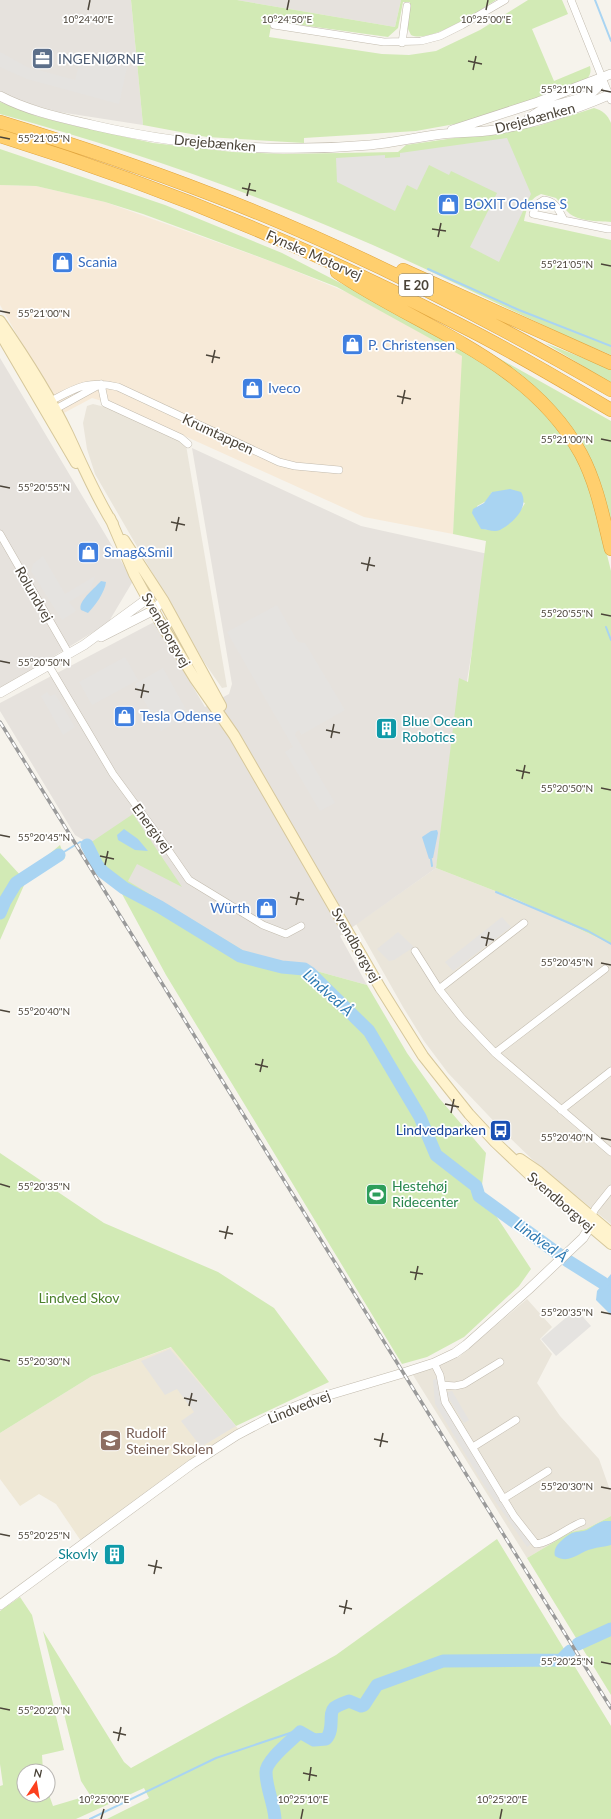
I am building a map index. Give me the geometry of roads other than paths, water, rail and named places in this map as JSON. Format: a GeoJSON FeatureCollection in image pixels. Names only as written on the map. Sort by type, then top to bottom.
{"type":"FeatureCollection","features":[{"type":"Feature","properties":{"kind":"highway","name":"Fynske Motorvej"},"geometry":{"type":"LineString","coordinates":[[0,122],[138,167],[214,195],[389,272],[541,350],[611,390]]}},
{"type":"Feature","properties":{"kind":"highway","name":"Fynske Motorvej"},"geometry":{"type":"LineString","coordinates":[[0,136],[176,196],[307,251],[460,324],[611,410]]}},
{"type":"Feature","properties":{"kind":"highway"},"geometry":{"type":"LineString","coordinates":[[214,195],[282,217],[455,292],[525,326],[611,363]]}},
{"type":"Feature","properties":{"kind":"highway"},"geometry":{"type":"LineString","coordinates":[[307,251],[353,282],[436,327],[485,356],[531,391],[555,416],[581,455],[592,480],[611,550]]}},
{"type":"Feature","properties":{"kind":"main road","name":"Svendborgvej"},"geometry":{"type":"LineString","coordinates":[[0,321],[19,348],[48,408]]}},
{"type":"Feature","properties":{"kind":"main road","name":"Svendborgvej"},"geometry":{"type":"LineString","coordinates":[[0,333],[48,408],[67,432],[90,482],[158,605],[195,679],[234,735],[381,989],[419,1050],[450,1092],[495,1142],[539,1172],[611,1244]]}},
{"type":"Feature","properties":{"kind":"main road","name":"Svendborgvej"},"geometry":{"type":"LineString","coordinates":[[110,518],[147,599],[158,605],[225,712],[234,735]]}},
{"type":"Feature","properties":{"kind":"main road","name":"Svendborgvej"},"geometry":{"type":"LineString","coordinates":[[590,1222],[611,1233]]}},
{"type":"Feature","properties":{"kind":"street"},"geometry":{"type":"LineString","coordinates":[[274,25],[384,42],[402,43],[421,41],[440,36],[505,0]]}},
{"type":"Feature","properties":{"kind":"street","name":"Drejebænken"},"geometry":{"type":"LineString","coordinates":[[0,96],[23,106],[69,120],[120,132],[176,141],[247,147],[311,148],[370,145],[435,135],[494,130],[575,108],[611,95],[607,76],[571,0]]}},
{"type":"Feature","properties":{"kind":"street"},"geometry":{"type":"LineString","coordinates":[[402,43],[407,6]]}},
{"type":"Feature","properties":{"kind":"street"},"geometry":{"type":"LineString","coordinates":[[519,124],[544,109],[592,93],[599,87],[607,76]]}},
{"type":"Feature","properties":{"kind":"street","name":"Drejebænken"},"geometry":{"type":"LineString","coordinates":[[435,135],[538,102],[607,76]]}},
{"type":"Feature","properties":{"kind":"street"},"geometry":{"type":"LineString","coordinates":[[564,220],[611,229]]}},
{"type":"Feature","properties":{"kind":"street"},"geometry":{"type":"LineString","coordinates":[[48,408],[101,384]]}},
{"type":"Feature","properties":{"kind":"street","name":"Krumtappen"},"geometry":{"type":"LineString","coordinates":[[188,444],[180,438],[105,403],[101,384],[118,387],[279,462],[295,466],[339,470]]}},
{"type":"Feature","properties":{"kind":"street","name":"Rolundvej"},"geometry":{"type":"LineString","coordinates":[[0,534],[69,654]]}},
{"type":"Feature","properties":{"kind":"street"},"geometry":{"type":"LineString","coordinates":[[0,694],[84,645],[147,599]]}},
{"type":"Feature","properties":{"kind":"street"},"geometry":{"type":"LineString","coordinates":[[84,645],[109,634],[158,605]]}},
{"type":"Feature","properties":{"kind":"street","name":"Energivej"},"geometry":{"type":"LineString","coordinates":[[49,666],[113,774],[189,880],[263,925],[286,934],[301,926]]}},
{"type":"Feature","properties":{"kind":"street"},"geometry":{"type":"LineString","coordinates":[[439,989],[524,923]]}},
{"type":"Feature","properties":{"kind":"street"},"geometry":{"type":"LineString","coordinates":[[415,951],[439,989],[466,1024],[495,1054],[611,1152]]}},
{"type":"Feature","properties":{"kind":"street"},"geometry":{"type":"LineString","coordinates":[[495,1054],[605,969]]}},
{"type":"Feature","properties":{"kind":"street"},"geometry":{"type":"LineString","coordinates":[[561,1110],[611,1071]]}},
{"type":"Feature","properties":{"kind":"street"},"geometry":{"type":"LineString","coordinates":[[590,1222],[595,1209],[611,1189]]}},
{"type":"Feature","properties":{"kind":"street","name":"Lindvedvej"},"geometry":{"type":"LineString","coordinates":[[0,1605],[192,1464],[236,1435],[275,1415],[312,1400],[434,1363],[466,1345],[583,1238],[590,1222]]}},
{"type":"Feature","properties":{"kind":"street"},"geometry":{"type":"LineString","coordinates":[[442,1385],[459,1386],[500,1362]]}},
{"type":"Feature","properties":{"kind":"street"},"geometry":{"type":"LineString","coordinates":[[434,1363],[440,1375],[445,1402],[514,1516],[536,1544],[542,1544],[572,1526],[582,1522]]}},
{"type":"Feature","properties":{"kind":"street"},"geometry":{"type":"LineString","coordinates":[[473,1448],[516,1420]]}},
{"type":"Feature","properties":{"kind":"street"},"geometry":{"type":"LineString","coordinates":[[503,1498],[548,1471]]}},
{"type":"Feature","properties":{"kind":"water"},"geometry":{"type":"Polygon","coordinates":[[[510,489],[521,492],[523,503],[519,514],[515,519],[498,531],[481,529],[472,513],[473,509],[484,503],[492,492],[510,489]]]}},
{"type":"Feature","properties":{"kind":"water"},"geometry":{"type":"Polygon","coordinates":[[[101,581],[106,582],[97,603],[88,613],[81,610],[80,607],[84,599],[101,581]]]}},
{"type":"Feature","properties":{"kind":"water"},"geometry":{"type":"Polygon","coordinates":[[[124,829],[138,839],[148,851],[135,850],[118,840],[117,835],[124,829]]]}},
{"type":"Feature","properties":{"kind":"water"},"geometry":{"type":"Polygon","coordinates":[[[437,830],[438,833],[433,858],[429,859],[422,837],[431,831],[437,830]]]}},
{"type":"Feature","properties":{"kind":"water"},"geometry":{"type":"Polygon","coordinates":[[[611,1274],[611,1315],[596,1300],[597,1291],[611,1274]]]}},
{"type":"Feature","properties":{"kind":"water"},"geometry":{"type":"Polygon","coordinates":[[[604,1521],[611,1521],[611,1545],[587,1551],[570,1559],[555,1556],[555,1549],[565,1537],[572,1533],[587,1530],[604,1521]]]}},
{"type":"Feature","properties":{"kind":"waterway"},"geometry":{"type":"LineString","coordinates":[[595,0],[611,41]]}},
{"type":"Feature","properties":{"kind":"waterway"},"geometry":{"type":"LineString","coordinates":[[428,269],[519,310],[611,346]]}},
{"type":"Feature","properties":{"kind":"waterway"},"geometry":{"type":"LineString","coordinates":[[606,627],[611,640]]}},
{"type":"Feature","properties":{"kind":"waterway","name":"Lindved Å"},"geometry":{"type":"LineString","coordinates":[[59,855],[80,842],[86,843],[87,845]]}},
{"type":"Feature","properties":{"kind":"waterway","name":"Lindved Å"},"geometry":{"type":"LineString","coordinates":[[87,845],[97,865],[103,872],[124,888],[160,907],[240,956],[282,967],[304,969],[310,973],[369,1031],[420,1117],[436,1155],[476,1186],[479,1196],[568,1261],[603,1283]]}},
{"type":"Feature","properties":{"kind":"waterway","name":"Lindved Å"},"geometry":{"type":"LineString","coordinates":[[0,913],[5,901],[16,883],[59,855]]}},
{"type":"Feature","properties":{"kind":"waterway"},"geometry":{"type":"LineString","coordinates":[[431,859],[432,866]]}},
{"type":"Feature","properties":{"kind":"waterway"},"geometry":{"type":"LineString","coordinates":[[496,892],[588,931],[611,944]]}},
{"type":"Feature","properties":{"kind":"waterway"},"geometry":{"type":"LineString","coordinates":[[578,1644],[611,1629]]}},
{"type":"Feature","properties":{"kind":"waterway"},"geometry":{"type":"LineString","coordinates":[[275,1819],[266,1778],[267,1767],[274,1756],[300,1732],[314,1740],[326,1739],[330,1731],[331,1714],[337,1706],[349,1701],[361,1706],[364,1705],[377,1685],[443,1661],[561,1660],[570,1651]]}},
{"type":"Feature","properties":{"kind":"waterway"},"geometry":{"type":"LineString","coordinates":[[90,1819],[216,1758],[293,1732],[300,1732]]}},
{"type":"Feature","properties":{"kind":"railway"},"geometry":{"type":"LineString","coordinates":[[0,722],[611,1708]]}},
{"type":"Feature","properties":{"kind":"place","name":"INGENIØRNE"},"geometry":{"type":"Point","coordinates":[43,59]}},
{"type":"Feature","properties":{"kind":"place","name":"BOXIT Odense S"},"geometry":{"type":"Point","coordinates":[449,204]}},
{"type":"Feature","properties":{"kind":"place","name":"Scania"},"geometry":{"type":"Point","coordinates":[63,262]}},
{"type":"Feature","properties":{"kind":"place","name":"P. Christensen"},"geometry":{"type":"Point","coordinates":[352,345]}},
{"type":"Feature","properties":{"kind":"place","name":"Iveco"},"geometry":{"type":"Point","coordinates":[252,388]}},
{"type":"Feature","properties":{"kind":"place","name":"Smag&Smil"},"geometry":{"type":"Point","coordinates":[89,552]}},
{"type":"Feature","properties":{"kind":"place","name":"Tesla Odense"},"geometry":{"type":"Point","coordinates":[125,716]}},
{"type":"Feature","properties":{"kind":"place","name":"Blue Ocean Robotics"},"geometry":{"type":"Point","coordinates":[387,729]}},
{"type":"Feature","properties":{"kind":"place","name":"Würth"},"geometry":{"type":"Point","coordinates":[266,908]}},
{"type":"Feature","properties":{"kind":"place","name":"Lindvedparken"},"geometry":{"type":"Point","coordinates":[501,1130]}},
{"type":"Feature","properties":{"kind":"place","name":"Hestehøj Ridecenter"},"geometry":{"type":"Point","coordinates":[376,1194]}},
{"type":"Feature","properties":{"kind":"place","name":"Rudolf Steiner Skolen"},"geometry":{"type":"Point","coordinates":[110,1441]}},
{"type":"Feature","properties":{"kind":"place","name":"Skovly"},"geometry":{"type":"Point","coordinates":[114,1554]}},
{"type":"Feature","properties":{"kind":"park label","name":"Lindved Skov"},"geometry":{"type":"Point","coordinates":[79,1298]}}]}
